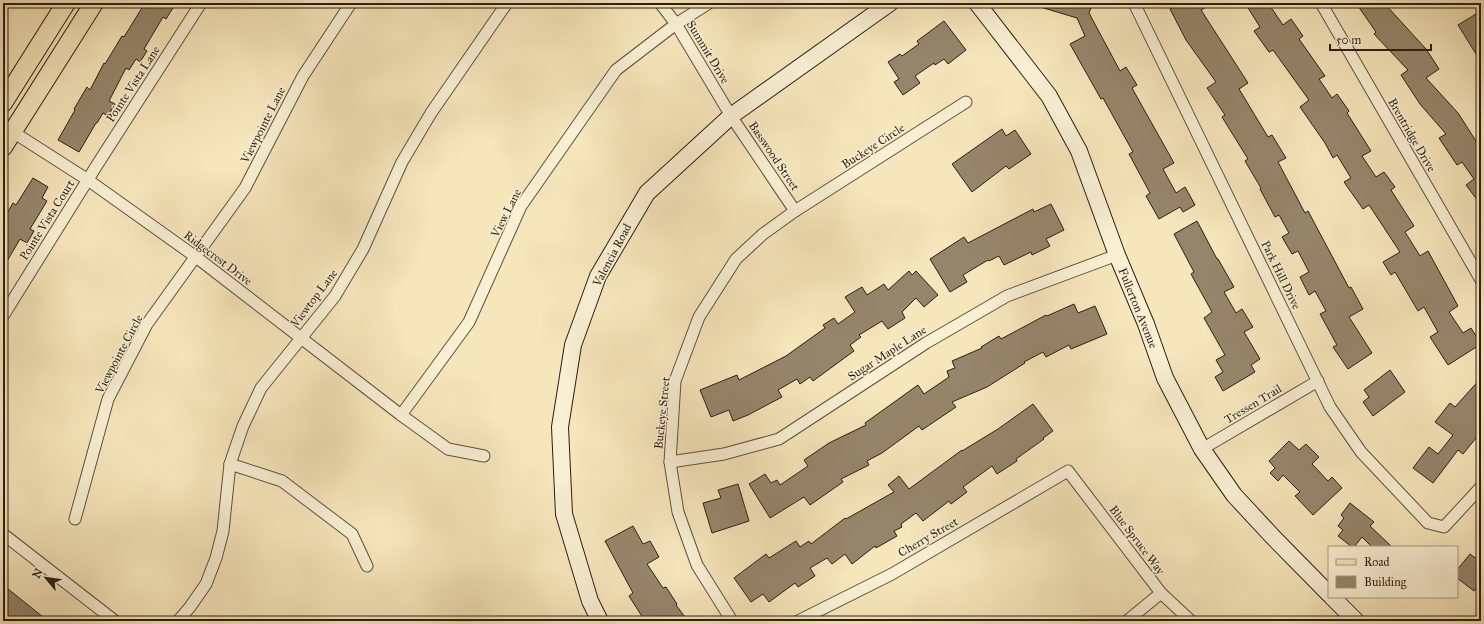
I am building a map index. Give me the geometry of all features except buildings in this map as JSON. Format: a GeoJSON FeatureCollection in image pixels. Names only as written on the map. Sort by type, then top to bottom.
{"type":"FeatureCollection","features":[{"type":"Feature","properties":{"kind":"main road"},"geometry":{"type":"LineString","coordinates":[[3,103],[66,3]]}},
{"type":"Feature","properties":{"kind":"main road"},"geometry":{"type":"LineString","coordinates":[[3,147],[94,3]]}},
{"type":"Feature","properties":{"kind":"street","name":"Pointe Vista Lane"},"geometry":{"type":"LineString","coordinates":[[88,180],[201,3]]}},
{"type":"Feature","properties":{"kind":"street","name":"Viewpointe Lane"},"geometry":{"type":"LineString","coordinates":[[196,257],[245,188],[303,76],[351,3]]}},
{"type":"Feature","properties":{"kind":"street","name":"Viewtop Lane"},"geometry":{"type":"LineString","coordinates":[[178,621],[206,584],[216,558],[223,531],[230,464],[243,426],[261,388],[300,337],[335,296],[363,249],[402,162],[431,113],[507,3]]}},
{"type":"Feature","properties":{"kind":"street","name":"Summit Drive"},"geometry":{"type":"LineString","coordinates":[[660,3],[676,24],[731,116]]}},
{"type":"Feature","properties":{"kind":"street","name":"View Lane"},"geometry":{"type":"LineString","coordinates":[[401,415],[470,322],[521,206],[616,70],[676,24],[709,3]]}},
{"type":"Feature","properties":{"kind":"street","name":"Valencia Road"},"geometry":{"type":"LineString","coordinates":[[600,621],[590,601],[564,514],[560,427],[573,344],[598,276],[647,193],[731,116],[890,3]]}},
{"type":"Feature","properties":{"kind":"street","name":"Fullerton Avenue"},"geometry":{"type":"LineString","coordinates":[[977,3],[1050,96],[1079,151],[1117,255],[1146,324],[1165,378],[1202,449],[1234,495],[1328,593]]}},
{"type":"Feature","properties":{"kind":"street","name":"Park Hill Drive"},"geometry":{"type":"LineString","coordinates":[[1134,3],[1330,407],[1361,452],[1428,523],[1444,527],[1481,487]]}},
{"type":"Feature","properties":{"kind":"street","name":"Brentridge Drive"},"geometry":{"type":"LineString","coordinates":[[1321,3],[1481,280]]}},
{"type":"Feature","properties":{"kind":"street","name":"Buckeye Circle"},"geometry":{"type":"LineString","coordinates":[[795,211],[966,102]]}},
{"type":"Feature","properties":{"kind":"street","name":"Basswood Street"},"geometry":{"type":"LineString","coordinates":[[731,116],[795,211]]}},
{"type":"Feature","properties":{"kind":"street","name":"Ridgecrest Drive"},"geometry":{"type":"LineString","coordinates":[[13,132],[88,180],[196,257],[401,415],[448,449],[484,456]]}},
{"type":"Feature","properties":{"kind":"street","name":"Pointe Vista Court"},"geometry":{"type":"LineString","coordinates":[[3,316],[88,180]]}},
{"type":"Feature","properties":{"kind":"street","name":"Buckeye Street"},"geometry":{"type":"LineString","coordinates":[[732,621],[697,565],[678,512],[670,462],[675,381],[699,317],[736,259],[763,234],[795,211]]}},
{"type":"Feature","properties":{"kind":"street","name":"Sugar Maple Lane"},"geometry":{"type":"LineString","coordinates":[[670,462],[724,454],[779,439],[926,343],[1007,296],[1117,255]]}},
{"type":"Feature","properties":{"kind":"street","name":"Viewpointe Circle"},"geometry":{"type":"LineString","coordinates":[[75,519],[108,399],[147,324],[196,257]]}},
{"type":"Feature","properties":{"kind":"street","name":"Tressen Trail"},"geometry":{"type":"LineString","coordinates":[[1202,449],[1318,381]]}},
{"type":"Feature","properties":{"kind":"street"},"geometry":{"type":"LineString","coordinates":[[230,464],[282,481],[352,534],[367,566]]}},
{"type":"Feature","properties":{"kind":"street","name":"Blue Spruce Way"},"geometry":{"type":"LineString","coordinates":[[1068,471],[1160,592],[1191,621]]}},
{"type":"Feature","properties":{"kind":"street","name":"Cherry Street"},"geometry":{"type":"LineString","coordinates":[[798,621],[892,574],[1068,471]]}},
{"type":"Feature","properties":{"kind":"street"},"geometry":{"type":"LineString","coordinates":[[3,534],[115,621]]}},
{"type":"Feature","properties":{"kind":"street"},"geometry":{"type":"LineString","coordinates":[[1127,621],[1160,592]]}},
{"type":"Feature","properties":{"kind":"street"},"geometry":{"type":"LineString","coordinates":[[1333,598],[1356,621]]}}]}
